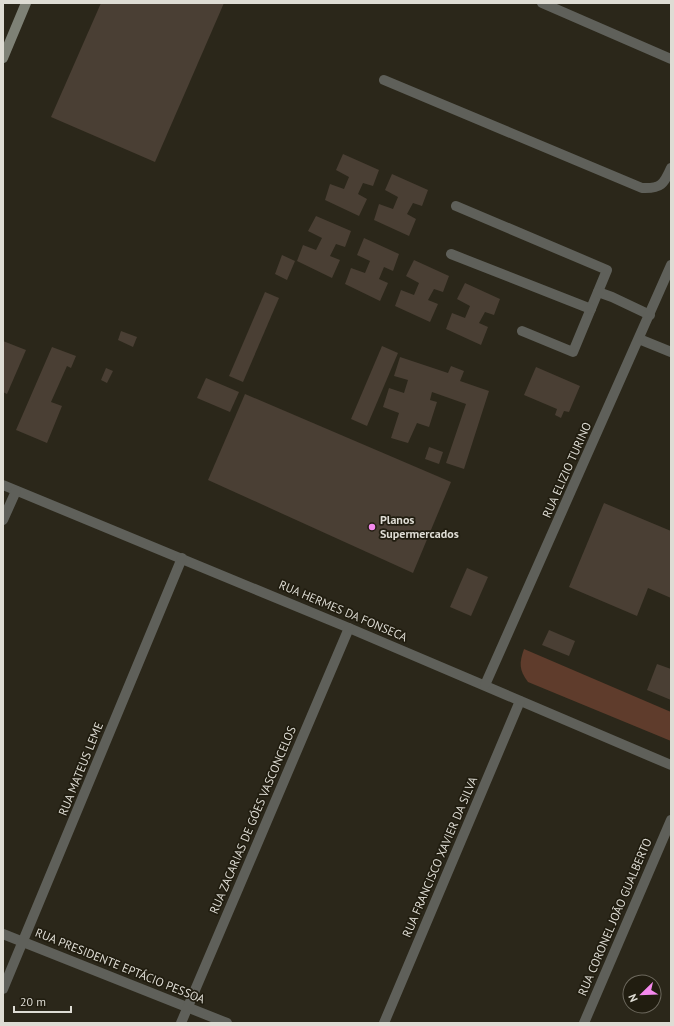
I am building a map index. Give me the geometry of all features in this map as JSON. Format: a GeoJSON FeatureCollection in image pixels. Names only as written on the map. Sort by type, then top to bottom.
{"type":"FeatureCollection","features":[{"type":"Feature","properties":{"kind":"street"},"geometry":{"type":"LineString","coordinates":[[3,58],[26,3]]}},
{"type":"Feature","properties":{"kind":"street"},"geometry":{"type":"LineString","coordinates":[[542,3],[671,59]]}},
{"type":"Feature","properties":{"kind":"street"},"geometry":{"type":"LineString","coordinates":[[384,80],[642,188],[653,189],[666,182],[671,168]]}},
{"type":"Feature","properties":{"kind":"street"},"geometry":{"type":"LineString","coordinates":[[456,206],[607,270],[573,352],[522,331]]}},
{"type":"Feature","properties":{"kind":"street"},"geometry":{"type":"LineString","coordinates":[[451,254],[591,310]]}},
{"type":"Feature","properties":{"kind":"street","name":"RUA ELIZIO TURINO"},"geometry":{"type":"LineString","coordinates":[[485,685],[671,265]]}},
{"type":"Feature","properties":{"kind":"street"},"geometry":{"type":"LineString","coordinates":[[598,292],[650,315]]}},
{"type":"Feature","properties":{"kind":"street"},"geometry":{"type":"LineString","coordinates":[[639,339],[671,352]]}},
{"type":"Feature","properties":{"kind":"street","name":"RUA HERMES DA FONSECA"},"geometry":{"type":"LineString","coordinates":[[3,485],[485,685],[671,765]]}},
{"type":"Feature","properties":{"kind":"street"},"geometry":{"type":"LineString","coordinates":[[3,520],[16,491]]}},
{"type":"Feature","properties":{"kind":"street","name":"RUA MATEUS LEME"},"geometry":{"type":"LineString","coordinates":[[3,989],[182,558]]}},
{"type":"Feature","properties":{"kind":"street","name":"RUA ZACARIAS DE GÓES VASCONCELOS"},"geometry":{"type":"LineString","coordinates":[[181,1023],[349,628]]}},
{"type":"Feature","properties":{"kind":"street","name":"RUA FRANCISCO XAVIER DA SILVA"},"geometry":{"type":"LineString","coordinates":[[384,1023],[520,701]]}},
{"type":"Feature","properties":{"kind":"street","name":"RUA CORONEL JOÃO GUALBERTO"},"geometry":{"type":"LineString","coordinates":[[584,1023],[671,820]]}},
{"type":"Feature","properties":{"kind":"street","name":"RUA PRESIDENTE EPTÁCIO PESSOA"},"geometry":{"type":"LineString","coordinates":[[3,934],[227,1023]]}},
{"type":"Feature","properties":{"kind":"shaded area"},"geometry":{"type":"Polygon","coordinates":[[[524,649],[671,712],[671,741],[528,682],[521,670],[521,658],[524,649]]]}},
{"type":"Feature","properties":{"kind":"building"},"geometry":{"type":"Polygon","coordinates":[[[101,3],[224,3],[155,162],[51,117],[101,3]]]}},
{"type":"Feature","properties":{"kind":"building"},"geometry":{"type":"Polygon","coordinates":[[[343,154],[379,170],[373,186],[363,183],[358,194],[367,199],[359,216],[325,200],[330,184],[344,189],[349,177],[336,170],[343,154]]]}},
{"type":"Feature","properties":{"kind":"building"},"geometry":{"type":"Polygon","coordinates":[[[392,174],[428,190],[422,206],[413,203],[407,214],[416,219],[409,236],[374,220],[379,204],[393,209],[398,197],[385,190],[392,174]]]}},
{"type":"Feature","properties":{"kind":"building"},"geometry":{"type":"Polygon","coordinates":[[[316,216],[351,231],[345,247],[336,244],[330,256],[340,260],[332,278],[297,261],[303,245],[316,250],[322,238],[308,231],[316,216]]]}},
{"type":"Feature","properties":{"kind":"building"},"geometry":{"type":"Polygon","coordinates":[[[364,238],[399,254],[393,271],[384,267],[379,279],[388,283],[380,301],[345,284],[351,268],[365,273],[370,261],[357,255],[364,238]]]}},
{"type":"Feature","properties":{"kind":"building"},"geometry":{"type":"Polygon","coordinates":[[[282,255],[295,261],[287,280],[275,274],[282,255]]]}},
{"type":"Feature","properties":{"kind":"building"},"geometry":{"type":"Polygon","coordinates":[[[414,260],[449,276],[443,292],[434,289],[428,300],[438,304],[430,322],[395,306],[401,290],[414,295],[419,283],[406,276],[414,260]]]}},
{"type":"Feature","properties":{"kind":"building"},"geometry":{"type":"Polygon","coordinates":[[[465,283],[500,299],[494,315],[485,312],[479,323],[488,327],[481,345],[446,329],[452,313],[465,318],[470,306],[457,299],[465,283]]]}},
{"type":"Feature","properties":{"kind":"building"},"geometry":{"type":"Polygon","coordinates":[[[265,292],[279,298],[243,382],[229,376],[265,292]]]}},
{"type":"Feature","properties":{"kind":"building"},"geometry":{"type":"Polygon","coordinates":[[[121,331],[137,337],[133,347],[118,340],[121,331]]]}},
{"type":"Feature","properties":{"kind":"building"},"geometry":{"type":"Polygon","coordinates":[[[3,341],[26,350],[7,394],[3,392],[3,341]]]}},
{"type":"Feature","properties":{"kind":"building"},"geometry":{"type":"Polygon","coordinates":[[[382,346],[398,353],[367,426],[351,419],[382,346]]]}},
{"type":"Feature","properties":{"kind":"building"},"geometry":{"type":"Polygon","coordinates":[[[52,347],[76,356],[71,368],[67,366],[51,402],[62,406],[47,443],[16,430],[52,347]]]}},
{"type":"Feature","properties":{"kind":"building"},"geometry":{"type":"Polygon","coordinates":[[[400,357],[448,373],[451,366],[464,371],[460,381],[489,391],[464,469],[446,463],[466,404],[432,392],[430,400],[437,402],[429,427],[417,423],[408,443],[391,438],[399,413],[383,407],[389,388],[404,393],[408,380],[394,376],[400,357]]]}},
{"type":"Feature","properties":{"kind":"building"},"geometry":{"type":"Polygon","coordinates":[[[536,367],[580,386],[569,412],[564,411],[561,418],[555,415],[557,409],[524,395],[536,367]]]}},
{"type":"Feature","properties":{"kind":"building"},"geometry":{"type":"Polygon","coordinates":[[[106,368],[113,371],[107,383],[101,380],[106,368]]]}},
{"type":"Feature","properties":{"kind":"building"},"geometry":{"type":"Polygon","coordinates":[[[206,378],[239,392],[230,412],[197,398],[206,378]]]}},
{"type":"Feature","properties":{"kind":"building","name":"Planos Supermercados"},"geometry":{"type":"Polygon","coordinates":[[[245,394],[451,482],[413,573],[208,480],[245,394]]]}},
{"type":"Feature","properties":{"kind":"building"},"geometry":{"type":"Polygon","coordinates":[[[429,447],[443,452],[439,464],[425,459],[429,447]]]}},
{"type":"Feature","properties":{"kind":"building"},"geometry":{"type":"Polygon","coordinates":[[[604,503],[671,531],[671,598],[648,588],[637,616],[569,587],[604,503]]]}},
{"type":"Feature","properties":{"kind":"building"},"geometry":{"type":"Polygon","coordinates":[[[467,568],[488,577],[471,616],[450,607],[467,568]]]}},
{"type":"Feature","properties":{"kind":"building"},"geometry":{"type":"Polygon","coordinates":[[[549,630],[575,641],[569,656],[542,645],[549,630]]]}},
{"type":"Feature","properties":{"kind":"building"},"geometry":{"type":"Polygon","coordinates":[[[657,664],[671,669],[671,700],[647,690],[657,664]]]}},
{"type":"Feature","properties":{"kind":"place","name":"Planos Supermercados"},"geometry":{"type":"Point","coordinates":[372,527]}}]}
